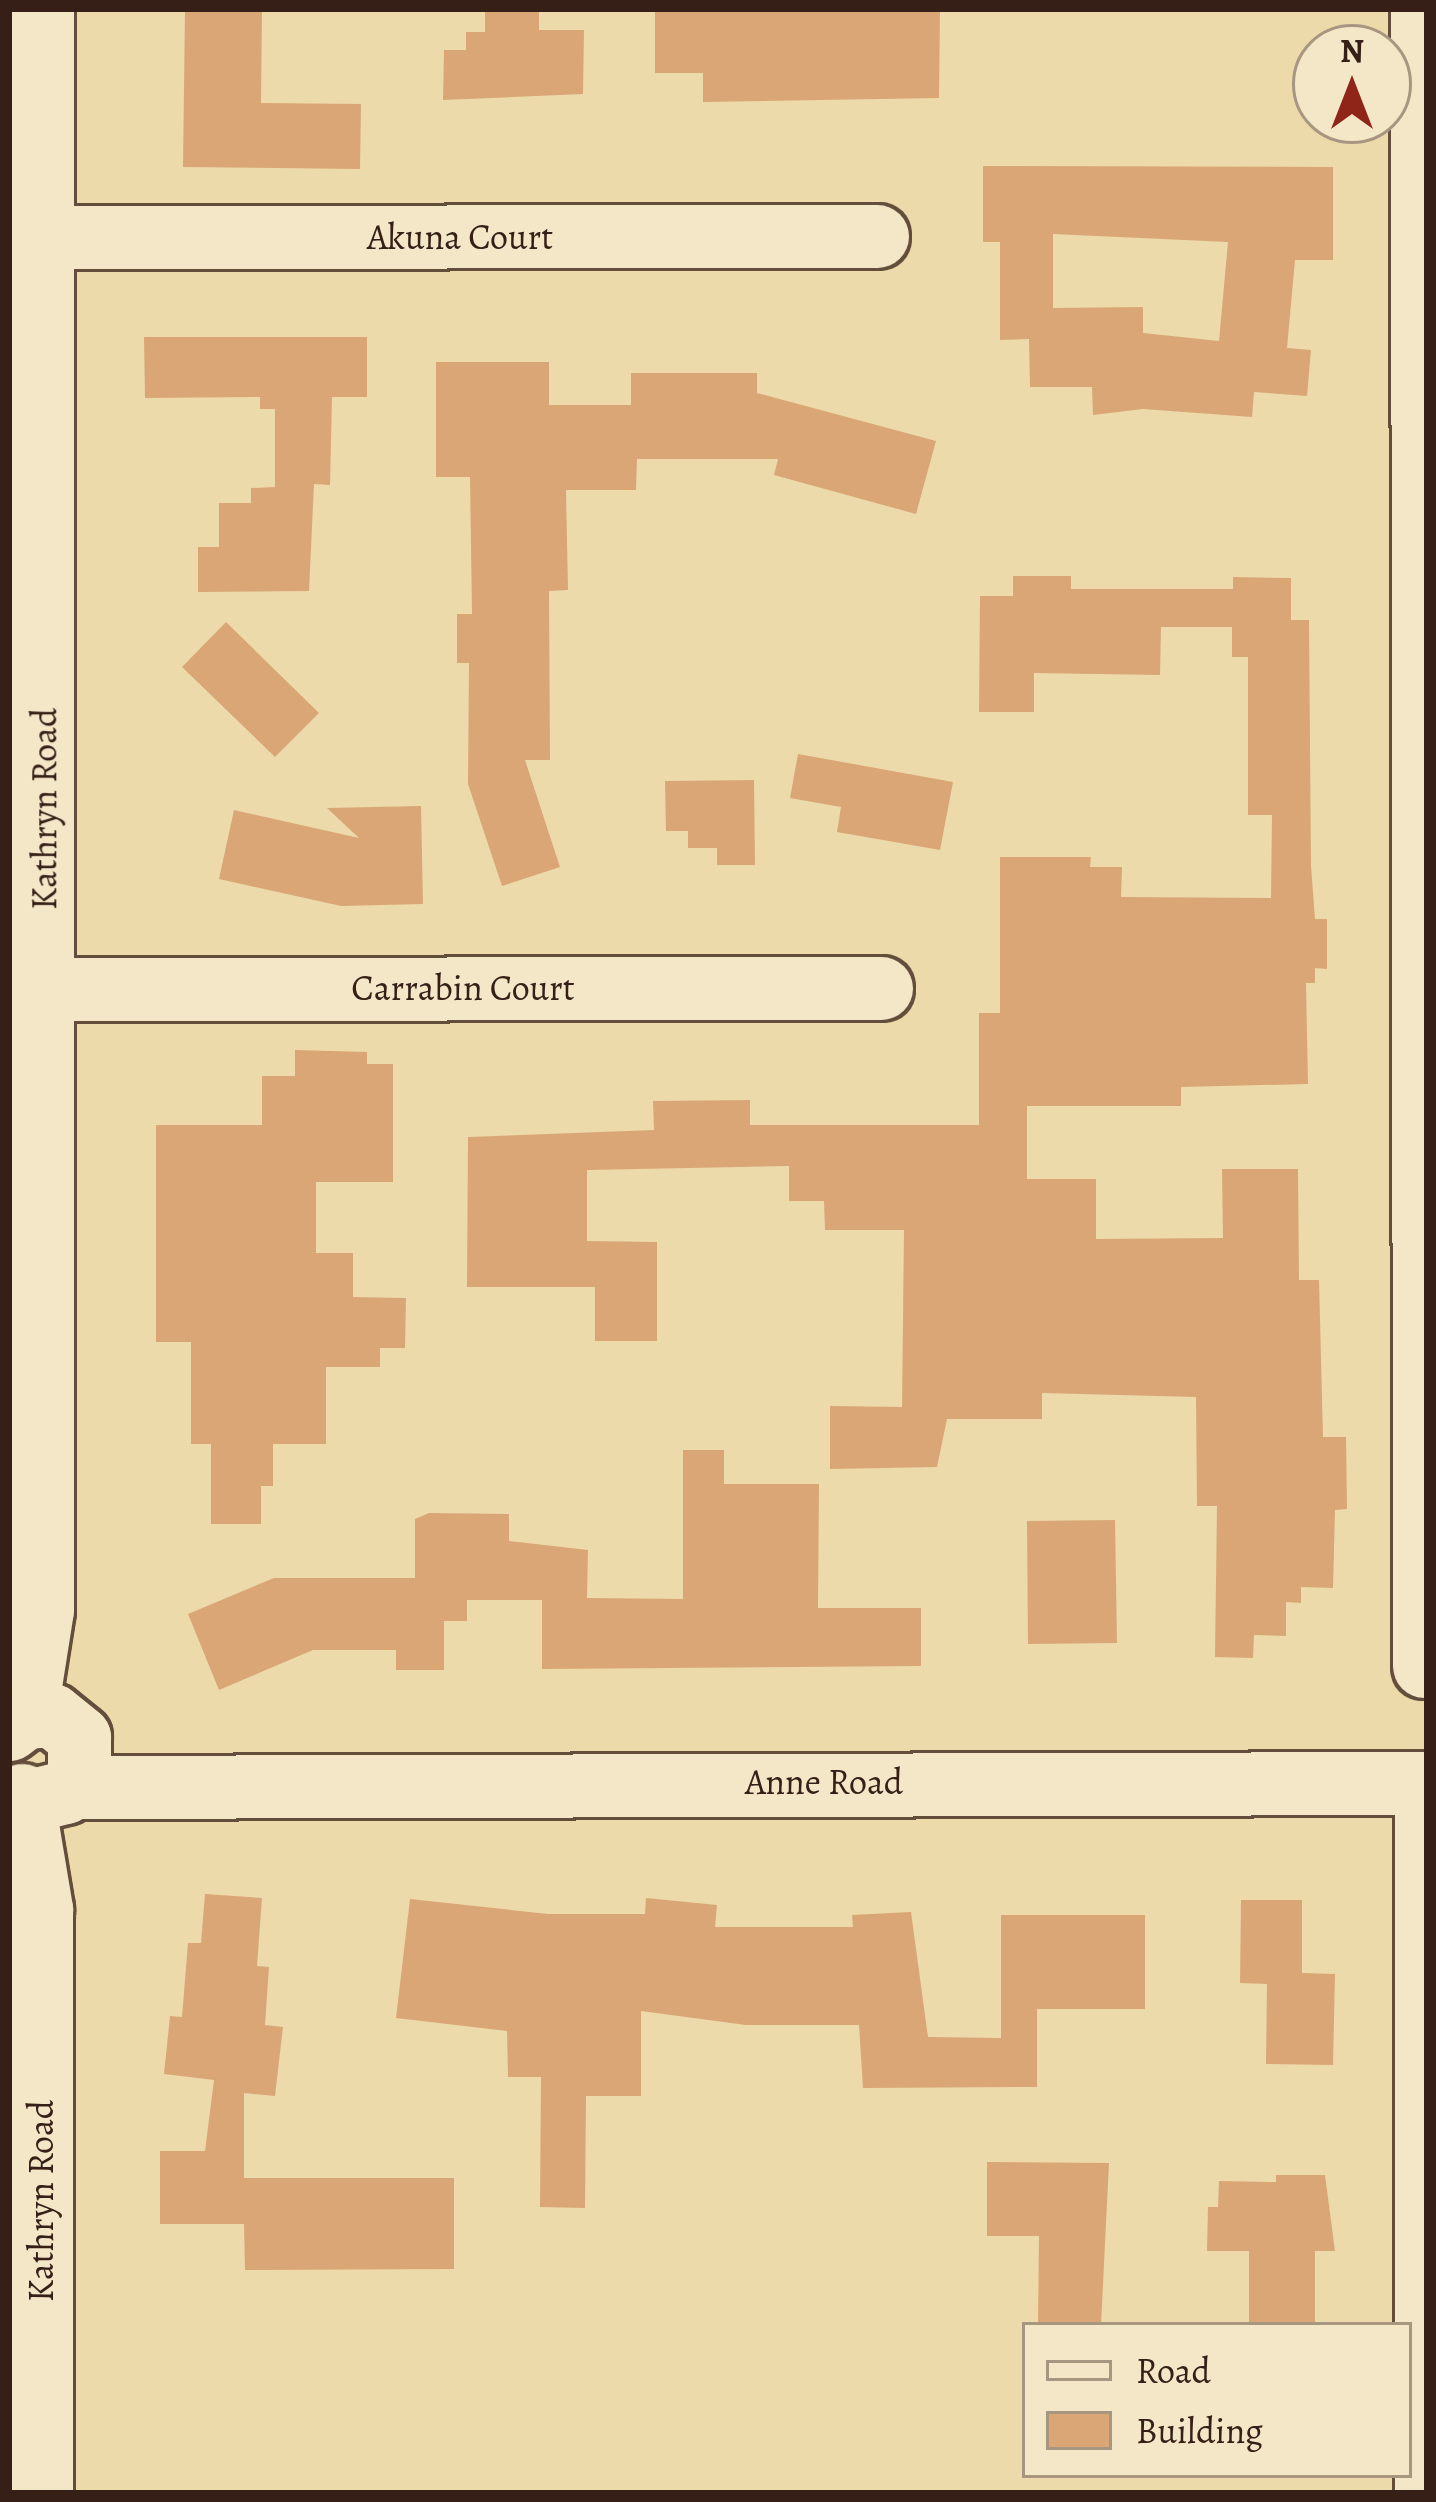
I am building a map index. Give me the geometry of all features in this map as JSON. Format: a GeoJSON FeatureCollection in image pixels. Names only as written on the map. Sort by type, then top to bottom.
{"type":"FeatureCollection","features":[{"type":"Feature","properties":{"kind":"street","name":"Kathryn Road"},"geometry":{"type":"LineString","coordinates":[[41,2493],[25,2287],[41,1909],[33,1758],[42,1610],[43,9]]}},
{"type":"Feature","properties":{"kind":"street"},"geometry":{"type":"LineString","coordinates":[[1422,9],[1424,1666]]}},
{"type":"Feature","properties":{"kind":"street","name":"Akuna Court"},"geometry":{"type":"LineString","coordinates":[[44,237],[877,236]]}},
{"type":"Feature","properties":{"kind":"street","name":"Carrabin Court"},"geometry":{"type":"LineString","coordinates":[[44,989],[881,988]]}},
{"type":"Feature","properties":{"kind":"street","name":"Anne Road"},"geometry":{"type":"LineString","coordinates":[[33,1758],[159,1791],[221,1781],[1426,1783]]}},
{"type":"Feature","properties":{"kind":"street"},"geometry":{"type":"LineString","coordinates":[[1426,1783],[1426,2493]]}},
{"type":"Feature","properties":{"kind":"building"},"geometry":{"type":"Polygon","coordinates":[[[185,9],[262,9],[261,103],[361,104],[360,169],[183,167],[185,9]]]}},
{"type":"Feature","properties":{"kind":"building"},"geometry":{"type":"Polygon","coordinates":[[[485,9],[539,9],[539,30],[584,30],[583,94],[443,100],[444,50],[466,50],[466,32],[485,32],[485,9]]]}},
{"type":"Feature","properties":{"kind":"building"},"geometry":{"type":"Polygon","coordinates":[[[940,9],[939,98],[703,102],[703,73],[655,73],[655,12],[940,9]]]}},
{"type":"Feature","properties":{"kind":"building"},"geometry":{"type":"Polygon","coordinates":[[[983,166],[1333,167],[1333,260],[1295,260],[1287,348],[1311,350],[1307,396],[1254,392],[1252,417],[1143,409],[1093,415],[1092,387],[1030,387],[1029,339],[1000,340],[1000,242],[983,242],[983,166]],[[1053,234],[1053,308],[1143,307],[1143,333],[1219,341],[1228,242],[1053,234]]]}},
{"type":"Feature","properties":{"kind":"building"},"geometry":{"type":"Polygon","coordinates":[[[144,337],[367,337],[367,397],[332,397],[330,485],[314,484],[309,591],[198,592],[198,547],[219,547],[219,503],[251,503],[251,488],[275,487],[275,409],[260,409],[260,397],[145,398],[144,337]]]}},
{"type":"Feature","properties":{"kind":"building"},"geometry":{"type":"Polygon","coordinates":[[[436,362],[549,362],[549,405],[631,405],[631,373],[757,373],[757,393],[936,441],[916,514],[774,475],[778,459],[637,459],[636,490],[566,490],[568,590],[549,591],[550,760],[525,760],[560,867],[502,886],[468,784],[469,663],[457,663],[457,614],[472,614],[470,477],[436,477],[436,362]]]}},
{"type":"Feature","properties":{"kind":"building"},"geometry":{"type":"Polygon","coordinates":[[[1013,576],[1071,576],[1071,589],[1233,589],[1233,577],[1291,578],[1291,620],[1309,620],[1311,866],[1315,919],[1327,919],[1327,969],[1315,968],[1315,983],[1306,983],[1308,1084],[1181,1087],[1181,1106],[1027,1106],[1027,1179],[1096,1179],[1096,1239],[1223,1238],[1222,1169],[1298,1169],[1299,1280],[1319,1280],[1323,1437],[1346,1437],[1347,1509],[1335,1510],[1333,1588],[1301,1587],[1301,1603],[1286,1602],[1286,1636],[1254,1635],[1253,1658],[1215,1657],[1217,1506],[1197,1506],[1196,1397],[1042,1393],[1042,1419],[947,1419],[937,1467],[830,1469],[830,1406],[902,1407],[904,1230],[825,1230],[824,1201],[789,1201],[789,1166],[587,1170],[587,1241],[657,1242],[657,1341],[595,1341],[595,1287],[467,1287],[468,1137],[654,1130],[653,1101],[750,1100],[750,1125],[979,1125],[979,1013],[1000,1013],[1000,857],[1091,857],[1090,867],[1122,867],[1121,897],[1271,898],[1272,815],[1248,815],[1248,657],[1232,657],[1232,627],[1161,627],[1160,675],[1034,673],[1034,712],[979,712],[980,596],[1013,596],[1013,576]]]}},
{"type":"Feature","properties":{"kind":"building"},"geometry":{"type":"Polygon","coordinates":[[[226,622],[319,713],[275,757],[182,667],[226,622]]]}},
{"type":"Feature","properties":{"kind":"building"},"geometry":{"type":"Polygon","coordinates":[[[798,754],[953,782],[940,850],[837,832],[841,807],[790,798],[798,754]]]}},
{"type":"Feature","properties":{"kind":"building"},"geometry":{"type":"Polygon","coordinates":[[[754,780],[755,865],[717,865],[717,848],[688,848],[688,831],[666,831],[665,781],[754,780]]]}},
{"type":"Feature","properties":{"kind":"building"},"geometry":{"type":"Polygon","coordinates":[[[421,806],[423,904],[341,906],[219,879],[234,810],[359,838],[327,808],[421,806]]]}},
{"type":"Feature","properties":{"kind":"building"},"geometry":{"type":"Polygon","coordinates":[[[295,1050],[367,1052],[367,1064],[393,1064],[393,1182],[316,1182],[316,1253],[353,1253],[353,1297],[406,1298],[405,1348],[380,1348],[380,1367],[326,1367],[326,1444],[273,1444],[273,1486],[261,1486],[261,1524],[211,1524],[211,1444],[191,1444],[191,1342],[156,1342],[156,1125],[262,1125],[262,1076],[295,1076],[295,1050]]]}},
{"type":"Feature","properties":{"kind":"building"},"geometry":{"type":"Polygon","coordinates":[[[683,1450],[724,1450],[724,1484],[819,1484],[818,1608],[921,1608],[921,1666],[542,1669],[542,1600],[467,1600],[467,1621],[444,1621],[444,1670],[396,1670],[396,1650],[313,1650],[219,1690],[188,1614],[274,1578],[415,1578],[415,1519],[429,1513],[509,1514],[509,1541],[588,1550],[587,1598],[683,1599],[683,1450]]]}},
{"type":"Feature","properties":{"kind":"building"},"geometry":{"type":"Polygon","coordinates":[[[1115,1520],[1117,1643],[1028,1644],[1027,1521],[1115,1520]]]}},
{"type":"Feature","properties":{"kind":"building"},"geometry":{"type":"Polygon","coordinates":[[[205,1894],[262,1898],[257,1966],[269,1967],[265,2025],[283,2027],[275,2096],[244,2093],[244,2178],[454,2178],[454,2269],[245,2270],[244,2224],[160,2224],[160,2151],[205,2151],[214,2080],[164,2074],[170,2016],[182,2017],[188,1943],[201,1943],[205,1894]]]}},
{"type":"Feature","properties":{"kind":"building"},"geometry":{"type":"Polygon","coordinates":[[[646,1898],[717,1905],[715,1927],[853,1927],[852,1915],[911,1912],[928,2037],[1001,2038],[1001,1915],[1145,1915],[1145,2009],[1037,2009],[1037,2087],[863,2088],[859,2025],[746,2025],[641,2011],[641,2096],[586,2096],[585,2208],[540,2207],[541,2077],[508,2077],[507,2031],[396,2018],[410,1899],[548,1914],[645,1914],[646,1898]]]}},
{"type":"Feature","properties":{"kind":"building"},"geometry":{"type":"Polygon","coordinates":[[[1241,1900],[1302,1900],[1302,1973],[1335,1974],[1333,2065],[1266,2064],[1267,1984],[1240,1983],[1241,1900]]]}},
{"type":"Feature","properties":{"kind":"building"},"geometry":{"type":"Polygon","coordinates":[[[987,2162],[1109,2163],[1101,2322],[1038,2322],[1039,2236],[987,2236],[987,2162]]]}},
{"type":"Feature","properties":{"kind":"building"},"geometry":{"type":"Polygon","coordinates":[[[1276,2175],[1325,2175],[1335,2251],[1315,2251],[1315,2322],[1249,2322],[1249,2251],[1207,2251],[1208,2207],[1218,2207],[1219,2181],[1276,2182],[1276,2175]]]}}]}
